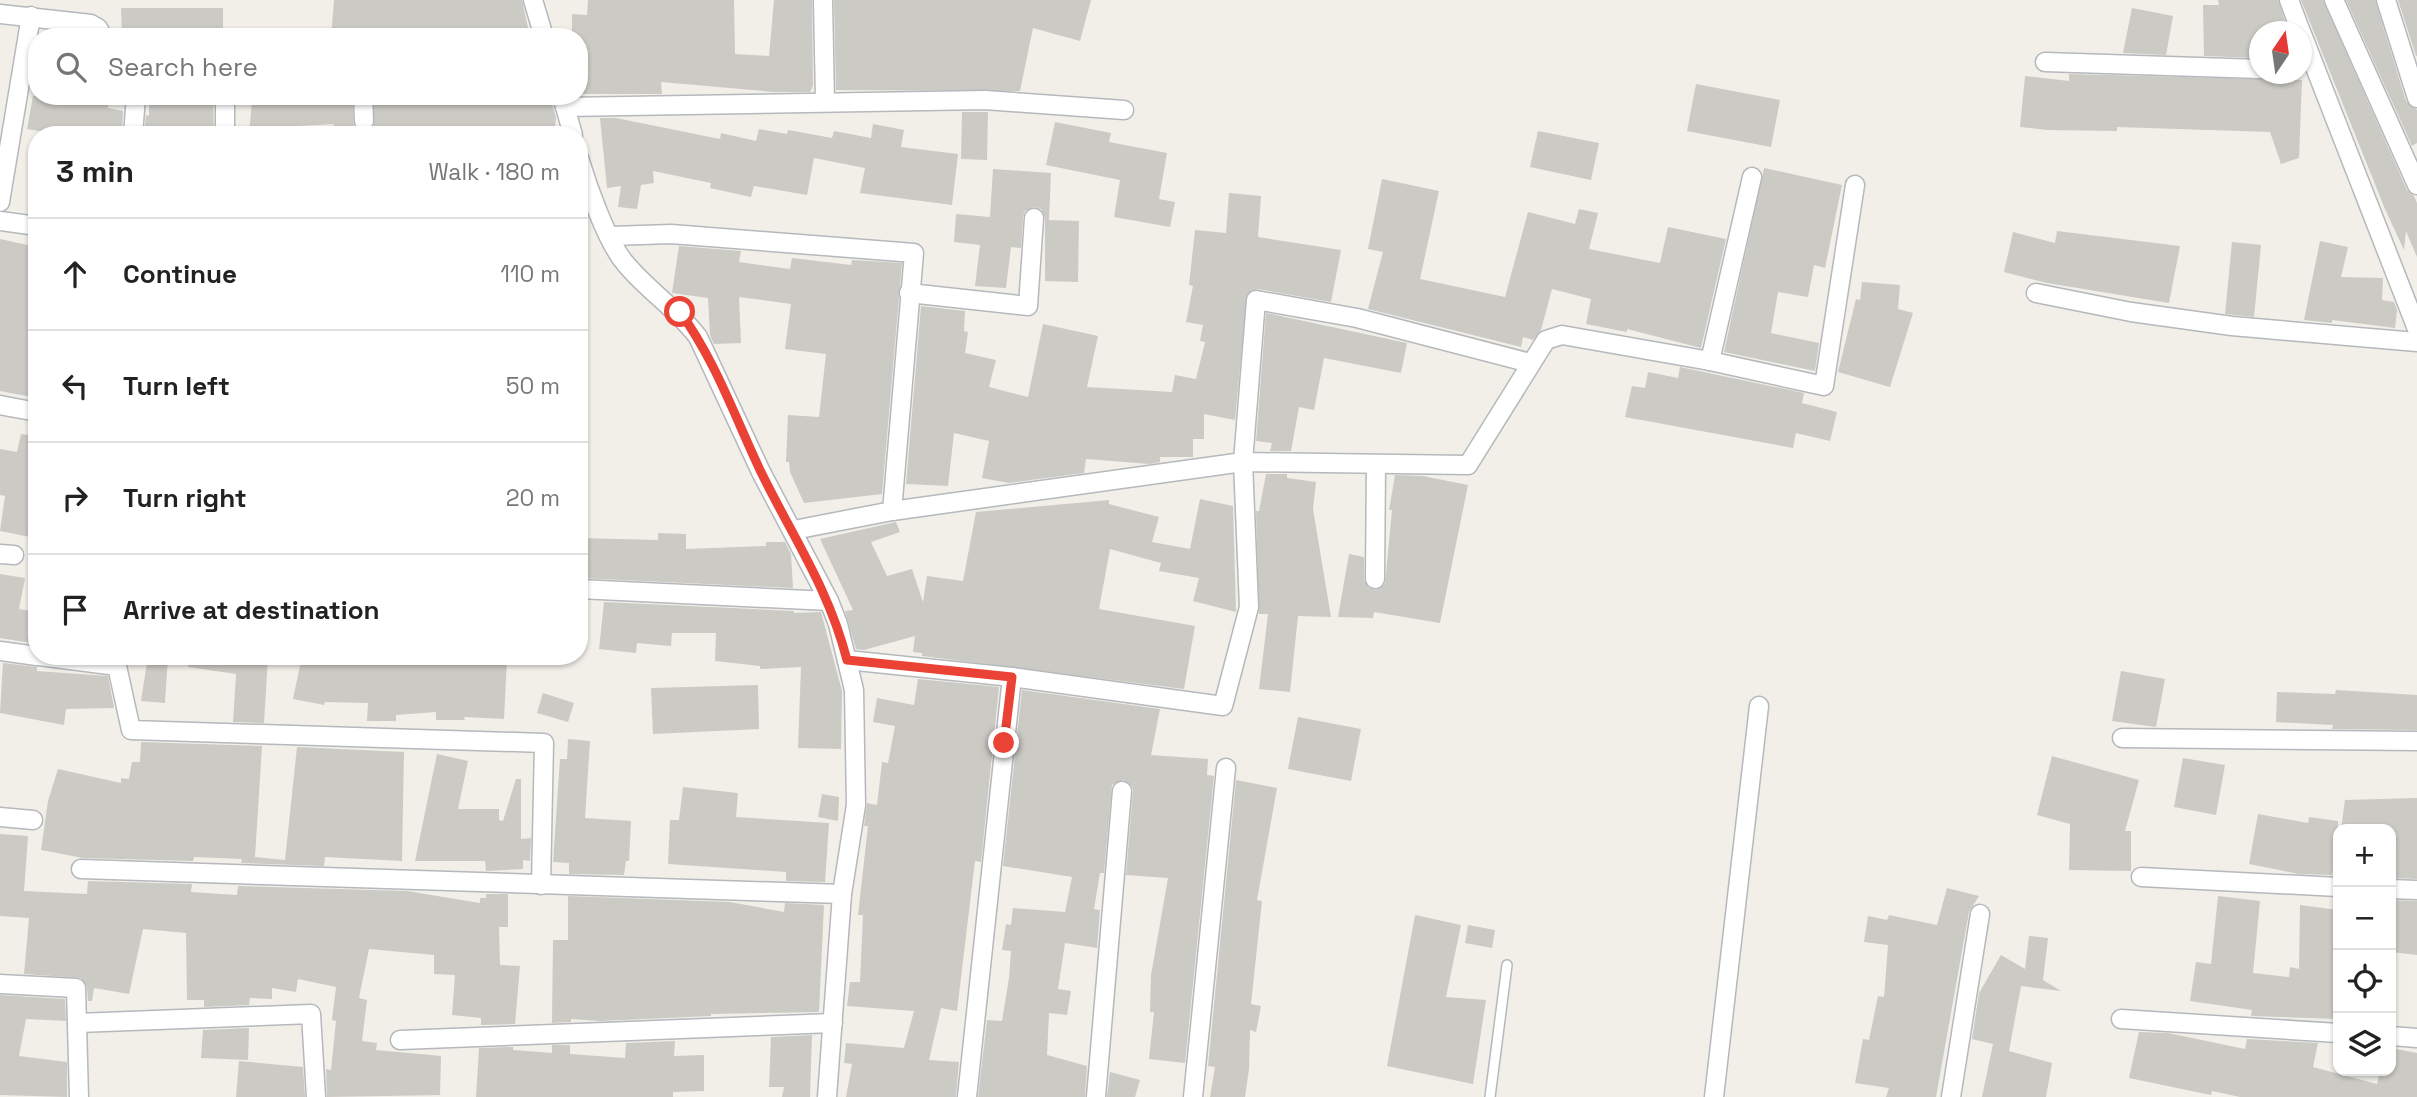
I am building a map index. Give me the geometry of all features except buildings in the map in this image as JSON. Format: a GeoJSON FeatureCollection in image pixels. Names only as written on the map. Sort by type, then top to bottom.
{"type":"FeatureCollection","features":[{"type":"Feature","properties":{"kind":"street"},"geometry":{"type":"LineString","coordinates":[[533,0],[541,28]]}},
{"type":"Feature","properties":{"kind":"street"},"geometry":{"type":"LineString","coordinates":[[823,0],[825,101]]}},
{"type":"Feature","properties":{"kind":"street"},"geometry":{"type":"LineString","coordinates":[[2288,0],[2297,21]]}},
{"type":"Feature","properties":{"kind":"street"},"geometry":{"type":"LineString","coordinates":[[2334,0],[2410,154],[2417,186]]}},
{"type":"Feature","properties":{"kind":"street"},"geometry":{"type":"LineString","coordinates":[[2385,0],[2417,98]]}},
{"type":"Feature","properties":{"kind":"street"},"geometry":{"type":"LineString","coordinates":[[0,14],[91,24],[98,28]]}},
{"type":"Feature","properties":{"kind":"street"},"geometry":{"type":"LineString","coordinates":[[29,28],[31,16]]}},
{"type":"Feature","properties":{"kind":"street"},"geometry":{"type":"LineString","coordinates":[[0,202],[28,34]]}},
{"type":"Feature","properties":{"kind":"street"},"geometry":{"type":"LineString","coordinates":[[2045,62],[2249,69]]}},
{"type":"Feature","properties":{"kind":"street"},"geometry":{"type":"LineString","coordinates":[[2312,78],[2417,329]]}},
{"type":"Feature","properties":{"kind":"street"},"geometry":{"type":"LineString","coordinates":[[588,102],[985,100],[1124,110]]}},
{"type":"Feature","properties":{"kind":"street"},"geometry":{"type":"LineString","coordinates":[[134,126],[135,105]]}},
{"type":"Feature","properties":{"kind":"street"},"geometry":{"type":"LineString","coordinates":[[225,105],[225,126]]}},
{"type":"Feature","properties":{"kind":"street"},"geometry":{"type":"LineString","coordinates":[[363,105],[364,121]]}},
{"type":"Feature","properties":{"kind":"street"},"geometry":{"type":"LineString","coordinates":[[565,105],[571,126]]}},
{"type":"Feature","properties":{"kind":"street"},"geometry":{"type":"LineString","coordinates":[[1710,361],[1752,177]]}},
{"type":"Feature","properties":{"kind":"street"},"geometry":{"type":"LineString","coordinates":[[794,530],[892,511],[1243,463],[1468,465],[1546,340],[1562,335],[1710,361],[1824,386],[1855,185]]}},
{"type":"Feature","properties":{"kind":"street"},"geometry":{"type":"LineString","coordinates":[[588,188],[623,261],[680,312],[698,337],[761,472],[794,530],[829,601],[847,660],[854,690],[858,778],[842,894],[827,1097]]}},
{"type":"Feature","properties":{"kind":"street"},"geometry":{"type":"LineString","coordinates":[[909,293],[1028,306],[1034,218]]}},
{"type":"Feature","properties":{"kind":"street"},"geometry":{"type":"LineString","coordinates":[[0,221],[28,225]]}},
{"type":"Feature","properties":{"kind":"street"},"geometry":{"type":"LineString","coordinates":[[611,236],[671,234],[914,253],[892,511]]}},
{"type":"Feature","properties":{"kind":"street"},"geometry":{"type":"LineString","coordinates":[[2036,293],[2131,312],[2232,326],[2417,342]]}},
{"type":"Feature","properties":{"kind":"street"},"geometry":{"type":"LineString","coordinates":[[847,660],[1012,677],[1223,706],[1249,607],[1243,463],[1256,300],[1357,318],[1530,363]]}},
{"type":"Feature","properties":{"kind":"street"},"geometry":{"type":"LineString","coordinates":[[0,405],[28,410]]}},
{"type":"Feature","properties":{"kind":"street"},"geometry":{"type":"LineString","coordinates":[[1375,579],[1376,464]]}},
{"type":"Feature","properties":{"kind":"street"},"geometry":{"type":"LineString","coordinates":[[588,589],[829,601]]}},
{"type":"Feature","properties":{"kind":"street"},"geometry":{"type":"LineString","coordinates":[[0,652],[28,655]]}},
{"type":"Feature","properties":{"kind":"street"},"geometry":{"type":"LineString","coordinates":[[109,665],[117,666],[131,730],[544,743],[541,885]]}},
{"type":"Feature","properties":{"kind":"street"},"geometry":{"type":"LineString","coordinates":[[967,1097],[1012,677]]}},
{"type":"Feature","properties":{"kind":"street"},"geometry":{"type":"LineString","coordinates":[[1714,1097],[1759,706]]}},
{"type":"Feature","properties":{"kind":"street"},"geometry":{"type":"LineString","coordinates":[[2122,738],[2417,741]]}},
{"type":"Feature","properties":{"kind":"street"},"geometry":{"type":"LineString","coordinates":[[1193,1097],[1226,768]]}},
{"type":"Feature","properties":{"kind":"street"},"geometry":{"type":"LineString","coordinates":[[1096,1097],[1122,791]]}},
{"type":"Feature","properties":{"kind":"street"},"geometry":{"type":"LineString","coordinates":[[0,817],[33,820]]}},
{"type":"Feature","properties":{"kind":"street"},"geometry":{"type":"LineString","coordinates":[[81,869],[842,894]]}},
{"type":"Feature","properties":{"kind":"street"},"geometry":{"type":"LineString","coordinates":[[2141,877],[2333,887]]}},
{"type":"Feature","properties":{"kind":"street"},"geometry":{"type":"LineString","coordinates":[[2396,889],[2417,890]]}},
{"type":"Feature","properties":{"kind":"street"},"geometry":{"type":"LineString","coordinates":[[1951,1097],[1980,914]]}},
{"type":"Feature","properties":{"kind":"street"},"geometry":{"type":"LineString","coordinates":[[0,984],[76,988],[79,1097]]}},
{"type":"Feature","properties":{"kind":"street"},"geometry":{"type":"LineString","coordinates":[[78,1023],[311,1014],[316,1097]]}},
{"type":"Feature","properties":{"kind":"street"},"geometry":{"type":"LineString","coordinates":[[2121,1019],[2333,1033]]}},
{"type":"Feature","properties":{"kind":"street"},"geometry":{"type":"LineString","coordinates":[[400,1040],[833,1023]]}},
{"type":"Feature","properties":{"kind":"street"},"geometry":{"type":"LineString","coordinates":[[2396,1036],[2417,1038]]}},
{"type":"Feature","properties":{"kind":"lane"},"geometry":{"type":"LineString","coordinates":[[1490,1097],[1507,965]]}},
{"type":"Feature","properties":{"kind":"route"},"geometry":{"type":"LineString","coordinates":[[680,312],[698,337],[761,472],[794,530],[829,601],[847,660],[1012,677],[1004,743]]}}]}
